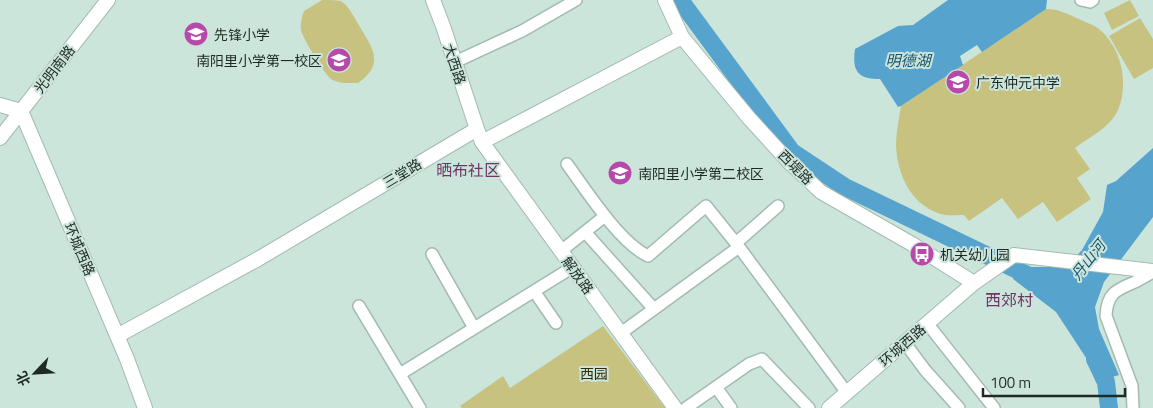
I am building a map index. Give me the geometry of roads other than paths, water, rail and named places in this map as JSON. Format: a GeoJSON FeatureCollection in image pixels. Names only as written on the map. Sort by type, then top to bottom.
{"type":"FeatureCollection","features":[{"type":"Feature","properties":{"kind":"street","name":"光明南路"},"geometry":{"type":"LineString","coordinates":[[0,138],[108,0]]}},
{"type":"Feature","properties":{"kind":"street","name":"大西路"},"geometry":{"type":"LineString","coordinates":[[433,0],[477,129]]}},
{"type":"Feature","properties":{"kind":"street"},"geometry":{"type":"LineString","coordinates":[[455,62],[522,31],[576,0]]}},
{"type":"Feature","properties":{"kind":"street","name":"西堤路"},"geometry":{"type":"LineString","coordinates":[[665,0],[682,37],[749,118],[790,163],[821,192],[912,244],[974,283]]}},
{"type":"Feature","properties":{"kind":"street"},"geometry":{"type":"LineString","coordinates":[[1081,0],[1090,2],[1093,0]]}},
{"type":"Feature","properties":{"kind":"street"},"geometry":{"type":"LineString","coordinates":[[477,129],[482,142],[682,37]]}},
{"type":"Feature","properties":{"kind":"street"},"geometry":{"type":"LineString","coordinates":[[0,105],[21,111]]}},
{"type":"Feature","properties":{"kind":"street","name":"环城西路"},"geometry":{"type":"LineString","coordinates":[[21,111],[118,336],[146,408]]}},
{"type":"Feature","properties":{"kind":"street","name":"三堂路"},"geometry":{"type":"LineString","coordinates":[[118,336],[258,259],[477,129]]}},
{"type":"Feature","properties":{"kind":"street","name":"解放路"},"geometry":{"type":"LineString","coordinates":[[482,142],[675,408]]}},
{"type":"Feature","properties":{"kind":"street"},"geometry":{"type":"LineString","coordinates":[[567,164],[605,216],[638,251],[648,256],[706,206],[738,245],[847,393]]}},
{"type":"Feature","properties":{"kind":"street"},"geometry":{"type":"LineString","coordinates":[[620,333],[738,245],[778,206]]}},
{"type":"Feature","properties":{"kind":"street"},"geometry":{"type":"LineString","coordinates":[[561,251],[605,216]]}},
{"type":"Feature","properties":{"kind":"street"},"geometry":{"type":"LineString","coordinates":[[585,232],[654,308]]}},
{"type":"Feature","properties":{"kind":"street"},"geometry":{"type":"LineString","coordinates":[[432,254],[474,328]]}},
{"type":"Feature","properties":{"kind":"street","name":"环城西路"},"geometry":{"type":"LineString","coordinates":[[829,408],[974,283],[1014,255],[1153,272]]}},
{"type":"Feature","properties":{"kind":"street"},"geometry":{"type":"LineString","coordinates":[[400,374],[572,267]]}},
{"type":"Feature","properties":{"kind":"street"},"geometry":{"type":"LineString","coordinates":[[1133,408],[1132,386],[1106,316],[1106,304],[1113,293],[1153,272]]}},
{"type":"Feature","properties":{"kind":"street"},"geometry":{"type":"LineString","coordinates":[[534,291],[556,323]]}},
{"type":"Feature","properties":{"kind":"street"},"geometry":{"type":"LineString","coordinates":[[358,306],[420,408]]}},
{"type":"Feature","properties":{"kind":"street"},"geometry":{"type":"LineString","coordinates":[[927,323],[994,408]]}},
{"type":"Feature","properties":{"kind":"street"},"geometry":{"type":"LineString","coordinates":[[905,342],[925,370],[958,408]]}},
{"type":"Feature","properties":{"kind":"street"},"geometry":{"type":"LineString","coordinates":[[686,408],[748,364],[762,359],[809,408]]}},
{"type":"Feature","properties":{"kind":"street"},"geometry":{"type":"LineString","coordinates":[[716,387],[731,408]]}},
{"type":"Feature","properties":{"kind":"water","name":"明德湖"},"geometry":{"type":"Polygon","coordinates":[[[948,0],[1047,0],[1046,9],[982,52],[977,45],[960,56],[963,65],[898,107],[880,79],[872,79],[858,72],[854,63],[855,49],[898,26],[913,25],[948,0]]]}},
{"type":"Feature","properties":{"kind":"water"},"geometry":{"type":"Polygon","coordinates":[[[1153,148],[1153,217],[1104,282],[1095,307],[1099,329],[1119,375],[1096,382],[1092,367],[1056,312],[1013,279],[1019,263],[1030,267],[1066,267],[1082,250],[1103,212],[1107,185],[1116,181],[1153,148]]]}},
{"type":"Feature","properties":{"kind":"waterway"},"geometry":{"type":"LineString","coordinates":[[680,0],[792,152],[845,187],[1038,280]]}},
{"type":"Feature","properties":{"kind":"waterway","name":"丹山河"},"geometry":{"type":"LineString","coordinates":[[1095,359],[1106,382],[1109,408]]}},
{"type":"Feature","properties":{"kind":"place","name":"先锋小学"},"geometry":{"type":"Point","coordinates":[196,34]}},
{"type":"Feature","properties":{"kind":"place","name":"南阳里小学第一校区"},"geometry":{"type":"Point","coordinates":[339,60]}},
{"type":"Feature","properties":{"kind":"place","name":"广东仲元中学"},"geometry":{"type":"Point","coordinates":[958,82]}},
{"type":"Feature","properties":{"kind":"place","name":"南阳里小学第二校区"},"geometry":{"type":"Point","coordinates":[620,173]}},
{"type":"Feature","properties":{"kind":"place","name":"机关幼儿园"},"geometry":{"type":"Point","coordinates":[922,254]}},
{"type":"Feature","properties":{"kind":"district","name":"晒布社区"},"geometry":{"type":"Point","coordinates":[468,170]}},
{"type":"Feature","properties":{"kind":"district","name":"西郊村"},"geometry":{"type":"Point","coordinates":[1009,300]}},
{"type":"Feature","properties":{"kind":"park label","name":"西园"},"geometry":{"type":"Point","coordinates":[594,373]}}]}
